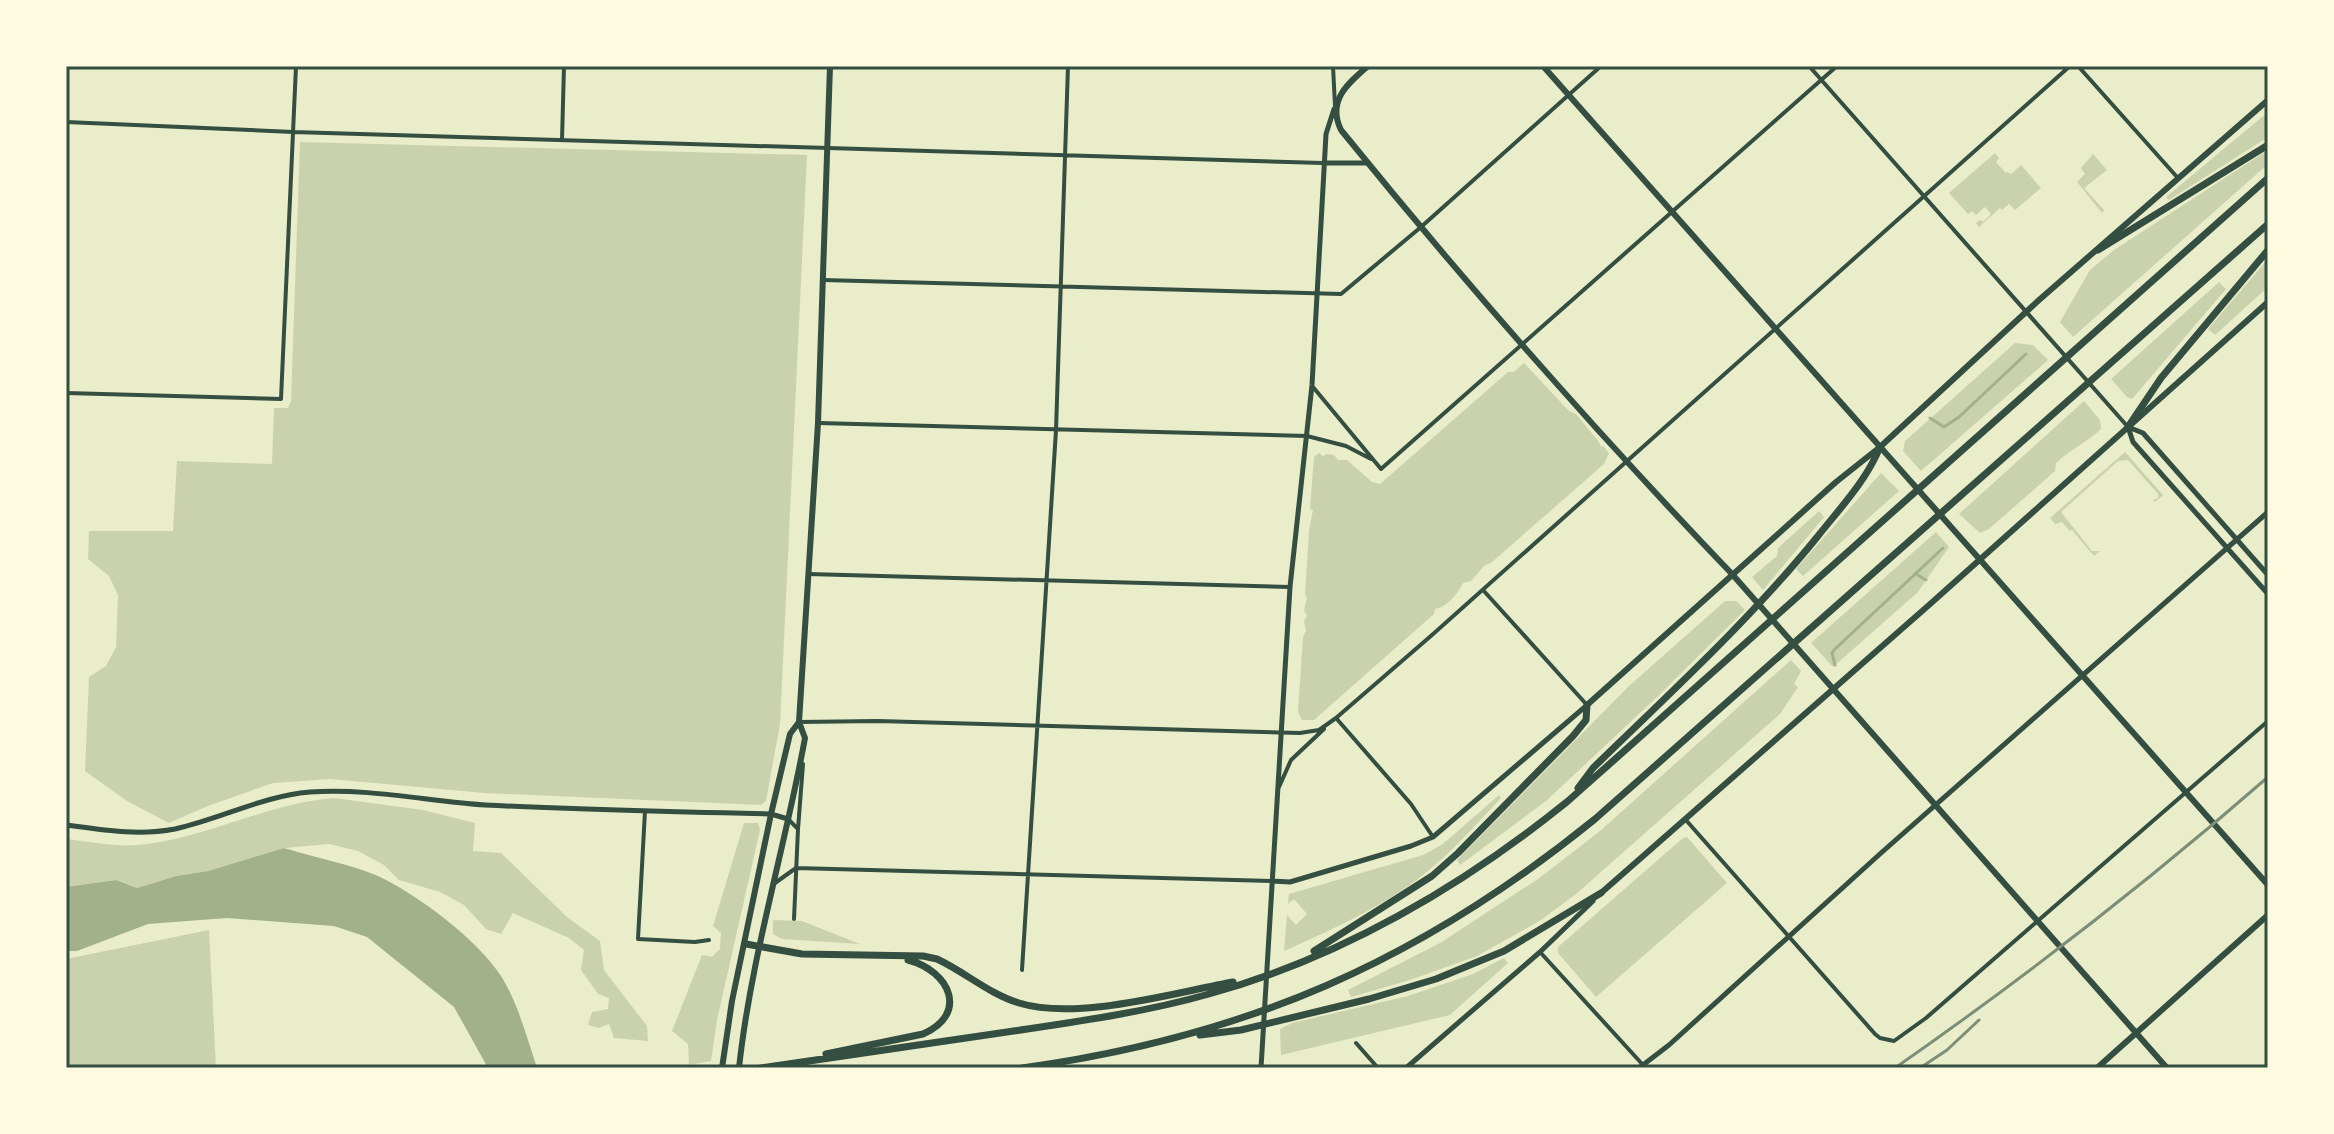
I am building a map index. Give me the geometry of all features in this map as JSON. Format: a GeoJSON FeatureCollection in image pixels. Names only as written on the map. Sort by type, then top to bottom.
{"type":"FeatureCollection","features":[{"type":"Feature","properties":{"kind":"highway"},"geometry":{"type":"LineString","coordinates":[[2098,250],[2268,145]]}},
{"type":"Feature","properties":{"kind":"highway"},"geometry":{"type":"LineString","coordinates":[[766,1067],[1163,1006],[1288,967],[1351,939],[1465,879],[1568,801],[2268,178]]}},
{"type":"Feature","properties":{"kind":"highway"},"geometry":{"type":"LineString","coordinates":[[1054,1068],[1183,1037],[1304,997],[1392,956],[1476,907],[1548,858],[2268,224]]}},
{"type":"Feature","properties":{"kind":"highway"},"geometry":{"type":"LineString","coordinates":[[2128,427],[2161,378],[2268,250]]}},
{"type":"Feature","properties":{"kind":"highway"},"geometry":{"type":"LineString","coordinates":[[1568,801],[1593,768],[1773,590],[1857,489],[1880,447]]}},
{"type":"Feature","properties":{"kind":"highway"},"geometry":{"type":"LineString","coordinates":[[1288,967],[1413,890],[1445,866],[1573,736],[1586,720],[1587,705]]}},
{"type":"Feature","properties":{"kind":"highway"},"geometry":{"type":"LineString","coordinates":[[1183,1037],[1241,1030],[1436,979],[1504,951],[1601,893]]}},
{"type":"Feature","properties":{"kind":"highway"},"geometry":{"type":"LineString","coordinates":[[746,944],[802,954],[937,959],[1017,1002],[1049,1008],[1136,1000],[1256,978]]}},
{"type":"Feature","properties":{"kind":"highway"},"geometry":{"type":"LineString","coordinates":[[766,1067],[932,1030],[946,1012],[948,990],[936,972],[921,963],[898,957]]}},
{"type":"Feature","properties":{"kind":"highway"},"geometry":{"type":"LineString","coordinates":[[1022,1068],[1088,1059]]}},
{"type":"Feature","properties":{"kind":"main road"},"geometry":{"type":"LineString","coordinates":[[739,1068],[760,946],[805,738],[799,722],[818,423],[830,66]]}},
{"type":"Feature","properties":{"kind":"main road"},"geometry":{"type":"LineString","coordinates":[[1368,66],[1340,93],[1335,108],[1341,130],[1523,343],[1732,574],[2167,1068]]}},
{"type":"Feature","properties":{"kind":"main road"},"geometry":{"type":"LineString","coordinates":[[1543,66],[2268,885]]}},
{"type":"Feature","properties":{"kind":"main road"},"geometry":{"type":"LineString","coordinates":[[1587,705],[1836,482],[1880,447],[2177,177],[2268,100]]}},
{"type":"Feature","properties":{"kind":"main road"},"geometry":{"type":"LineString","coordinates":[[1601,893],[2268,302]]}},
{"type":"Feature","properties":{"kind":"main road"},"geometry":{"type":"LineString","coordinates":[[722,1068],[732,1001],[771,814],[790,734],[799,722]]}},
{"type":"Feature","properties":{"kind":"main road"},"geometry":{"type":"LineString","coordinates":[[2097,1068],[2268,915]]}},
{"type":"Feature","properties":{"kind":"street"},"geometry":{"type":"LineString","coordinates":[[66,393],[281,399],[296,66]]}},
{"type":"Feature","properties":{"kind":"street"},"geometry":{"type":"LineString","coordinates":[[562,140],[564,66]]}},
{"type":"Feature","properties":{"kind":"street"},"geometry":{"type":"LineString","coordinates":[[1022,970],[1056,430],[1068,66]]}},
{"type":"Feature","properties":{"kind":"street"},"geometry":{"type":"LineString","coordinates":[[1261,1068],[1290,587],[1312,385],[1323,163],[1326,134],[1335,108],[1333,66]]}},
{"type":"Feature","properties":{"kind":"street"},"geometry":{"type":"LineString","coordinates":[[823,280],[1341,294],[1601,66]]}},
{"type":"Feature","properties":{"kind":"street"},"geometry":{"type":"LineString","coordinates":[[1809,66],[2105,400],[2128,427],[2133,442],[2268,594]]}},
{"type":"Feature","properties":{"kind":"street"},"geometry":{"type":"LineString","coordinates":[[1312,385],[1381,469],[1837,66]]}},
{"type":"Feature","properties":{"kind":"street"},"geometry":{"type":"LineString","coordinates":[[1278,791],[1291,760],[1329,724],[2070,66]]}},
{"type":"Feature","properties":{"kind":"street"},"geometry":{"type":"LineString","coordinates":[[2078,66],[2177,177]]}},
{"type":"Feature","properties":{"kind":"street"},"geometry":{"type":"LineString","coordinates":[[66,122],[293,132],[1368,163]]}},
{"type":"Feature","properties":{"kind":"street"},"geometry":{"type":"LineString","coordinates":[[818,423],[1307,436],[1346,446],[1373,460]]}},
{"type":"Feature","properties":{"kind":"street"},"geometry":{"type":"LineString","coordinates":[[2128,427],[2143,433],[2268,575]]}},
{"type":"Feature","properties":{"kind":"street"},"geometry":{"type":"LineString","coordinates":[[1540,952],[1641,1066],[1669,1045],[2268,512]]}},
{"type":"Feature","properties":{"kind":"street"},"geometry":{"type":"LineString","coordinates":[[808,574],[1290,587]]}},
{"type":"Feature","properties":{"kind":"street"},"geometry":{"type":"LineString","coordinates":[[774,884],[796,868],[1290,882],[1433,837],[1587,705],[1483,590]]}},
{"type":"Feature","properties":{"kind":"street"},"geometry":{"type":"LineString","coordinates":[[1336,718],[1411,804],[1433,837]]}},
{"type":"Feature","properties":{"kind":"street"},"geometry":{"type":"LineString","coordinates":[[799,722],[878,721],[1309,733],[1329,724]]}},
{"type":"Feature","properties":{"kind":"street"},"geometry":{"type":"LineString","coordinates":[[1685,819],[1875,1034],[1887,1041],[1894,1041],[1926,1018],[2268,721]]}},
{"type":"Feature","properties":{"kind":"street"},"geometry":{"type":"LineString","coordinates":[[794,919],[803,749]]}},
{"type":"Feature","properties":{"kind":"street"},"geometry":{"type":"LineString","coordinates":[[66,825],[146,833],[175,829],[270,799],[307,792],[349,791],[483,804],[771,814],[788,819],[798,829]]}},
{"type":"Feature","properties":{"kind":"street"},"geometry":{"type":"LineString","coordinates":[[645,811],[638,939],[709,940]]}},
{"type":"Feature","properties":{"kind":"street"},"geometry":{"type":"LineString","coordinates":[[1406,1068],[1540,952],[1601,893]]}},
{"type":"Feature","properties":{"kind":"street"},"geometry":{"type":"LineString","coordinates":[[1356,1043],[1378,1068]]}},
{"type":"Feature","properties":{"kind":"shaded area"},"geometry":{"type":"Polygon","coordinates":[[[2268,112],[2268,137],[2169,200],[2166,197],[2268,112]]]}},
{"type":"Feature","properties":{"kind":"shaded area"},"geometry":{"type":"Polygon","coordinates":[[[300,142],[807,155],[780,724],[766,801],[761,805],[484,793],[330,779],[273,783],[169,823],[127,801],[85,771],[89,677],[106,666],[116,647],[118,595],[109,576],[88,559],[89,531],[173,531],[177,461],[272,464],[274,408],[288,408],[291,401],[300,142]]]}},
{"type":"Feature","properties":{"kind":"shaded area"},"geometry":{"type":"Polygon","coordinates":[[[2268,150],[2268,164],[2073,337],[2060,322],[2090,270],[2114,250],[2268,150]]]}},
{"type":"Feature","properties":{"kind":"shaded area"},"geometry":{"type":"Polygon","coordinates":[[[1995,153],[1999,158],[1996,162],[2006,173],[2011,174],[2021,165],[2041,188],[2015,210],[2009,204],[2002,210],[2000,208],[1979,227],[1976,223],[1980,220],[1983,222],[1991,214],[1985,207],[1976,215],[1972,211],[1968,214],[1949,193],[1995,153]]]}},
{"type":"Feature","properties":{"kind":"shaded area"},"geometry":{"type":"Polygon","coordinates":[[[2093,154],[2107,170],[2084,188],[2104,210],[2102,213],[2077,182],[2085,174],[2081,168],[2093,154]]]}},
{"type":"Feature","properties":{"kind":"shaded area"},"geometry":{"type":"Polygon","coordinates":[[[2268,259],[2268,287],[2215,335],[2208,329],[2268,259]]]}},
{"type":"Feature","properties":{"kind":"shaded area"},"geometry":{"type":"Polygon","coordinates":[[[2219,282],[2226,289],[2132,399],[2127,397],[2111,379],[2219,282]]]}},
{"type":"Feature","properties":{"kind":"shaded area"},"geometry":{"type":"Polygon","coordinates":[[[2015,343],[2033,345],[2048,360],[1921,471],[1903,451],[1905,441],[2015,343]]]}},
{"type":"Feature","properties":{"kind":"shaded area"},"geometry":{"type":"Polygon","coordinates":[[[1524,363],[1569,411],[1576,414],[1609,453],[1604,464],[1485,565],[1471,581],[1463,583],[1448,603],[1435,609],[1434,614],[1314,720],[1302,720],[1298,712],[1306,631],[1304,621],[1307,616],[1304,610],[1313,510],[1310,509],[1314,457],[1319,453],[1347,460],[1372,482],[1380,484],[1508,372],[1514,372],[1524,363]]]}},
{"type":"Feature","properties":{"kind":"shaded area"},"geometry":{"type":"Polygon","coordinates":[[[2084,401],[2100,420],[2101,429],[2056,463],[2055,471],[1989,529],[1980,533],[1959,514],[2084,401]]]}},
{"type":"Feature","properties":{"kind":"shaded area"},"geometry":{"type":"Polygon","coordinates":[[[2125,452],[2163,495],[2155,502],[2153,500],[2158,498],[2158,494],[2128,460],[2118,461],[2061,512],[2092,551],[2100,551],[2094,556],[2072,530],[2062,522],[2055,524],[2050,518],[2125,452]]]}},
{"type":"Feature","properties":{"kind":"shaded area"},"geometry":{"type":"Polygon","coordinates":[[[1881,473],[1899,491],[1803,576],[1796,569],[1881,473]]]}},
{"type":"Feature","properties":{"kind":"shaded area"},"geometry":{"type":"Polygon","coordinates":[[[1819,511],[1824,517],[1763,590],[1752,577],[1777,556],[1778,548],[1819,511]]]}},
{"type":"Feature","properties":{"kind":"shaded area"},"geometry":{"type":"Polygon","coordinates":[[[1936,532],[1949,547],[1918,592],[1833,667],[1811,643],[1936,532]]]}},
{"type":"Feature","properties":{"kind":"shaded area"},"geometry":{"type":"Polygon","coordinates":[[[1725,601],[1736,601],[1745,610],[1546,801],[1460,865],[1457,860],[1629,686],[1725,601]]]}},
{"type":"Feature","properties":{"kind":"shaded area"},"geometry":{"type":"Polygon","coordinates":[[[1791,660],[1801,671],[1794,684],[1798,687],[1780,714],[1576,894],[1541,920],[1477,956],[1351,997],[1348,990],[1440,943],[1538,879],[1600,831],[1791,660]]]}},
{"type":"Feature","properties":{"kind":"shaded area"},"geometry":{"type":"Polygon","coordinates":[[[1499,795],[1501,798],[1458,843],[1411,884],[1333,929],[1284,951],[1287,915],[1296,925],[1307,914],[1294,899],[1288,904],[1289,894],[1423,855],[1443,844],[1499,795]]]}},
{"type":"Feature","properties":{"kind":"shaded area"},"geometry":{"type":"Polygon","coordinates":[[[334,798],[423,810],[475,823],[473,851],[501,853],[567,917],[600,941],[604,970],[647,1026],[648,1041],[614,1038],[609,1024],[599,1028],[588,1025],[592,1012],[608,1009],[609,998],[598,994],[581,970],[584,950],[569,938],[513,913],[501,934],[486,929],[464,905],[440,892],[399,880],[384,865],[358,851],[329,844],[284,848],[137,888],[116,880],[66,887],[66,839],[117,845],[147,844],[194,834],[286,806],[334,798]]]}},
{"type":"Feature","properties":{"kind":"shaded area"},"geometry":{"type":"Polygon","coordinates":[[[744,823],[758,823],[760,830],[717,1020],[711,1061],[689,1065],[688,1044],[672,1031],[702,955],[712,957],[720,949],[721,933],[713,926],[744,823]]]}},
{"type":"Feature","properties":{"kind":"shaded area"},"geometry":{"type":"Polygon","coordinates":[[[1687,837],[1727,883],[1596,997],[1558,953],[1558,947],[1687,837]]]}},
{"type":"Feature","properties":{"kind":"shaded area"},"geometry":{"type":"Polygon","coordinates":[[[284,848],[378,876],[428,906],[462,933],[491,962],[507,986],[537,1068],[488,1068],[454,1007],[367,937],[334,926],[227,918],[148,924],[77,951],[66,951],[66,887],[116,880],[137,888],[284,848]]]}},
{"type":"Feature","properties":{"kind":"shaded area"},"geometry":{"type":"Polygon","coordinates":[[[773,920],[802,921],[860,944],[782,939],[773,934],[773,920]]]}},
{"type":"Feature","properties":{"kind":"shaded area"},"geometry":{"type":"Polygon","coordinates":[[[209,930],[216,1068],[66,1068],[66,959],[209,930]]]}},
{"type":"Feature","properties":{"kind":"shaded area"},"geometry":{"type":"Polygon","coordinates":[[[1504,958],[1508,963],[1450,1015],[1281,1055],[1280,1029],[1292,1023],[1408,996],[1473,974],[1504,958]]]}},
{"type":"Feature","properties":{"kind":"waterway"},"geometry":{"type":"LineString","coordinates":[[1930,418],[1944,427],[1959,417],[2026,354]]}},
{"type":"Feature","properties":{"kind":"waterway"},"geometry":{"type":"LineString","coordinates":[[1835,665],[1832,653],[1835,649],[1943,548]]}},
{"type":"Feature","properties":{"kind":"waterway"},"geometry":{"type":"LineString","coordinates":[[1916,574],[1926,580]]}},
{"type":"Feature","properties":{"kind":"railway"},"geometry":{"type":"LineString","coordinates":[[1895,1068],[2085,928],[2268,777]]}},
{"type":"Feature","properties":{"kind":"railway"},"geometry":{"type":"LineString","coordinates":[[1920,1068],[1947,1050],[1979,1020]]}}]}
